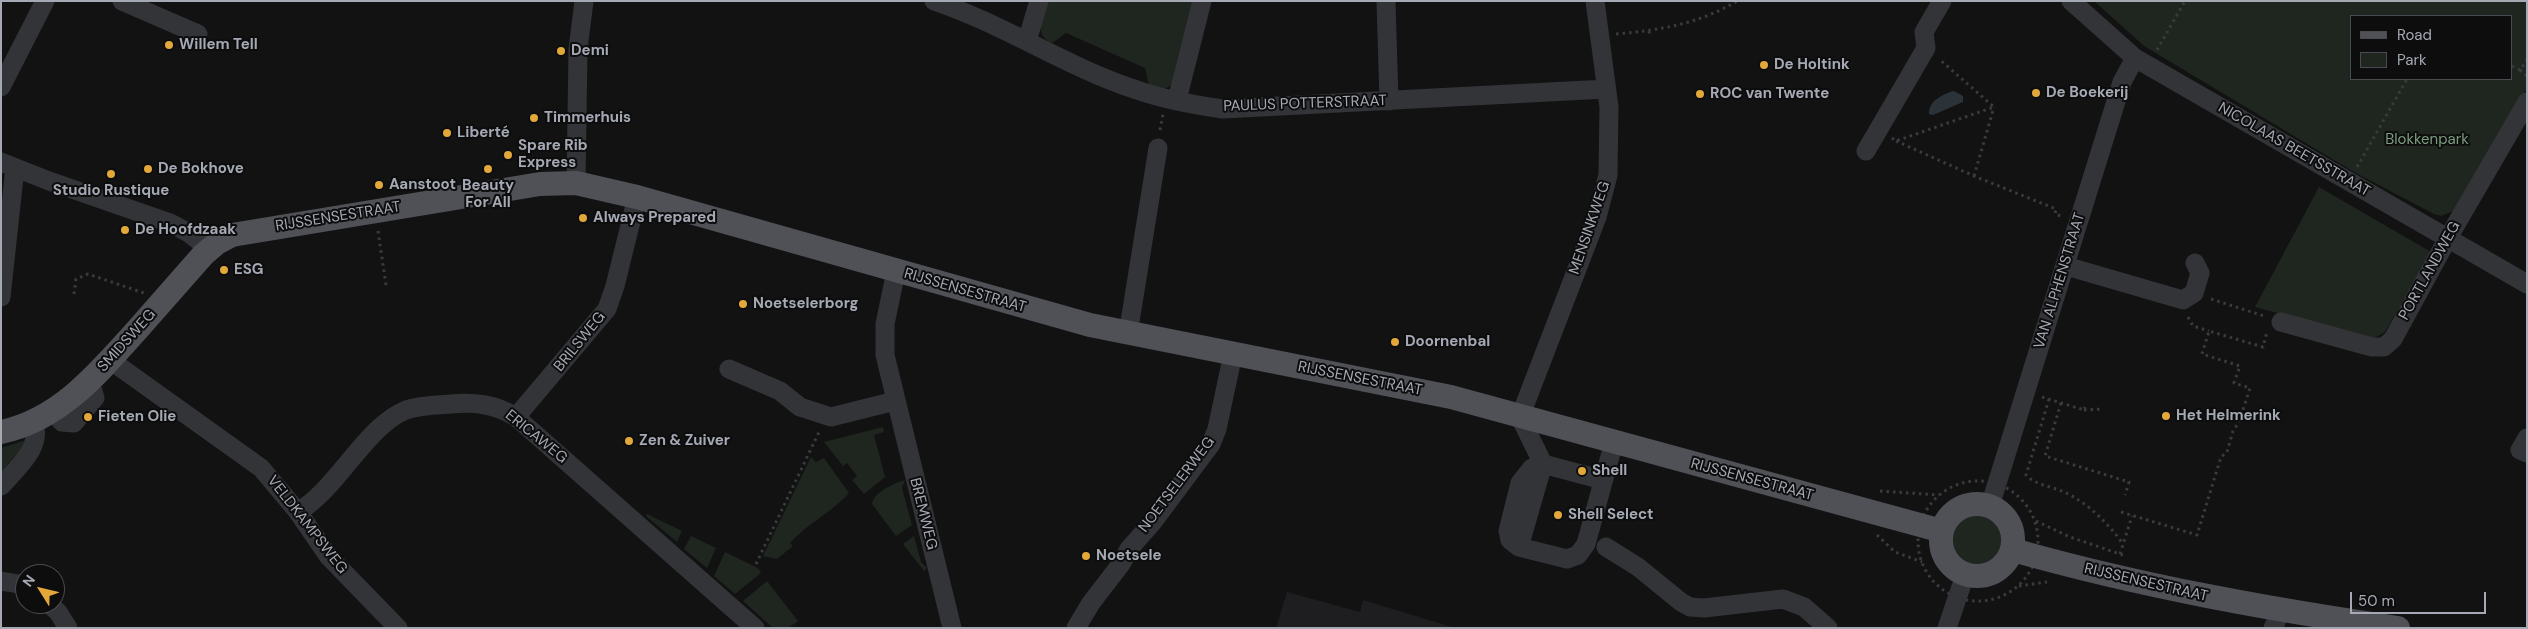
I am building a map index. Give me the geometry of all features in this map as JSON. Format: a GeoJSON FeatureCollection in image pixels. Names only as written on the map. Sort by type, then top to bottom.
{"type":"FeatureCollection","features":[{"type":"Feature","properties":{"kind":"main road","name":"RIJSSENSESTRAAT"},"geometry":{"type":"LineString","coordinates":[[210,250],[232,234],[540,184],[576,183],[638,196],[896,272],[1128,334],[1450,397],[1931,528]]}},
{"type":"Feature","properties":{"kind":"main road","name":"SMIDSWEG"},"geometry":{"type":"LineString","coordinates":[[1,432],[43,416],[87,385],[210,250]]}},
{"type":"Feature","properties":{"kind":"main road"},"geometry":{"type":"LineString","coordinates":[[1968,505],[1990,506],[1999,510],[2011,526],[2014,536],[2013,550],[2006,564],[1990,575],[1980,577],[1966,575],[1948,563],[1941,543],[1931,528],[1947,519],[1957,510],[1968,505]]}},
{"type":"Feature","properties":{"kind":"main road","name":"RIJSSENSESTRAAT"},"geometry":{"type":"LineString","coordinates":[[2013,550],[2277,619],[2398,628]]}},
{"type":"Feature","properties":{"kind":"street"},"geometry":{"type":"LineString","coordinates":[[1,87],[45,1]]}},
{"type":"Feature","properties":{"kind":"street"},"geometry":{"type":"LineString","coordinates":[[122,1],[198,34]]}},
{"type":"Feature","properties":{"kind":"street"},"geometry":{"type":"LineString","coordinates":[[576,183],[578,49],[584,1]]}},
{"type":"Feature","properties":{"kind":"street","name":"PAULUS POTTERSTRAAT"},"geometry":{"type":"LineString","coordinates":[[934,1],[1027,41],[1117,83],[1136,90],[1177,100],[1224,109],[1606,89]]}},
{"type":"Feature","properties":{"kind":"street"},"geometry":{"type":"LineString","coordinates":[[1027,41],[1039,1]]}},
{"type":"Feature","properties":{"kind":"street"},"geometry":{"type":"LineString","coordinates":[[1177,100],[1202,1]]}},
{"type":"Feature","properties":{"kind":"street"},"geometry":{"type":"LineString","coordinates":[[1386,1],[1389,101]]}},
{"type":"Feature","properties":{"kind":"street","name":"MENSINKWEG"},"geometry":{"type":"LineString","coordinates":[[1520,417],[1599,209],[1608,175],[1610,139],[1595,1]]}},
{"type":"Feature","properties":{"kind":"street"},"geometry":{"type":"LineString","coordinates":[[1866,152],[1926,48],[1924,32],[1942,1]]}},
{"type":"Feature","properties":{"kind":"street","name":"NICOLAAS BEETSSTRAAT"},"geometry":{"type":"LineString","coordinates":[[2071,1],[2141,62],[2527,284]]}},
{"type":"Feature","properties":{"kind":"street","name":"VAN ALPHENSTRAAT"},"geometry":{"type":"LineString","coordinates":[[1990,506],[2122,82],[2141,62]]}},
{"type":"Feature","properties":{"kind":"street","name":"PORTLANDWEG"},"geometry":{"type":"LineString","coordinates":[[2276,320],[2372,347],[2384,347],[2393,339],[2448,238],[2527,102]]}},
{"type":"Feature","properties":{"kind":"street"},"geometry":{"type":"LineString","coordinates":[[1128,334],[1158,148]]}},
{"type":"Feature","properties":{"kind":"street"},"geometry":{"type":"LineString","coordinates":[[2,291],[8,165],[170,223],[189,233],[210,250]]}},
{"type":"Feature","properties":{"kind":"street","name":"BRILSWEG"},"geometry":{"type":"LineString","coordinates":[[516,418],[599,321],[612,298],[638,196]]}},
{"type":"Feature","properties":{"kind":"street"},"geometry":{"type":"LineString","coordinates":[[2066,266],[2188,297],[2200,273],[2195,263]]}},
{"type":"Feature","properties":{"kind":"street","name":"BREMWEG"},"geometry":{"type":"LineString","coordinates":[[896,272],[884,334],[885,355],[952,628]]}},
{"type":"Feature","properties":{"kind":"street","name":"NOETSELERWEG"},"geometry":{"type":"LineString","coordinates":[[1076,628],[1129,549],[1152,522],[1211,444],[1217,429],[1233,354]]}},
{"type":"Feature","properties":{"kind":"street","name":"VELDKAMPSWEG"},"geometry":{"type":"LineString","coordinates":[[110,360],[255,463],[274,482],[298,512],[329,557],[398,628]]}},
{"type":"Feature","properties":{"kind":"street"},"geometry":{"type":"LineString","coordinates":[[730,370],[780,390],[800,407],[824,416],[837,418],[895,401]]}},
{"type":"Feature","properties":{"kind":"street","name":"ERICAWEG"},"geometry":{"type":"LineString","coordinates":[[298,512],[321,495],[385,424],[404,411],[423,405],[468,403],[500,408],[516,418],[754,628]]}},
{"type":"Feature","properties":{"kind":"street"},"geometry":{"type":"LineString","coordinates":[[1,486],[36,442],[37,430],[43,416]]}},
{"type":"Feature","properties":{"kind":"street"},"geometry":{"type":"LineString","coordinates":[[1520,417],[1543,464]]}},
{"type":"Feature","properties":{"kind":"street"},"geometry":{"type":"LineString","coordinates":[[2527,438],[2520,450],[2527,453]]}},
{"type":"Feature","properties":{"kind":"street"},"geometry":{"type":"LineString","coordinates":[[1603,480],[1543,464],[1532,468],[1520,483],[1508,531],[1510,540],[1519,547],[1567,559],[1578,555],[1586,544],[1614,442]]}},
{"type":"Feature","properties":{"kind":"street"},"geometry":{"type":"LineString","coordinates":[[1606,548],[1638,567],[1690,607],[1704,608],[1784,599],[1804,607],[1828,628]]}},
{"type":"Feature","properties":{"kind":"street"},"geometry":{"type":"LineString","coordinates":[[1947,628],[1966,575]]}},
{"type":"Feature","properties":{"kind":"street"},"geometry":{"type":"LineString","coordinates":[[1,581],[15,583]]}},
{"type":"Feature","properties":{"kind":"street"},"geometry":{"type":"LineString","coordinates":[[59,614],[68,628]]}},
{"type":"Feature","properties":{"kind":"path"},"geometry":{"type":"LineString","coordinates":[[1600,36],[1649,31],[1691,22],[1737,1]]}},
{"type":"Feature","properties":{"kind":"path"},"geometry":{"type":"LineString","coordinates":[[2141,62],[2185,1]]}},
{"type":"Feature","properties":{"kind":"path"},"geometry":{"type":"LineString","coordinates":[[1649,31],[1650,37]]}},
{"type":"Feature","properties":{"kind":"path"},"geometry":{"type":"LineString","coordinates":[[1926,48],[1994,107]]}},
{"type":"Feature","properties":{"kind":"path"},"geometry":{"type":"LineString","coordinates":[[2520,70],[2527,60]]}},
{"type":"Feature","properties":{"kind":"path"},"geometry":{"type":"LineString","coordinates":[[2513,66],[2527,76]]}},
{"type":"Feature","properties":{"kind":"path"},"geometry":{"type":"LineString","coordinates":[[2354,172],[2407,80]]}},
{"type":"Feature","properties":{"kind":"path"},"geometry":{"type":"LineString","coordinates":[[1158,148],[1163,110],[1168,103],[1177,100]]}},
{"type":"Feature","properties":{"kind":"path"},"geometry":{"type":"LineString","coordinates":[[1896,141],[1994,107]]}},
{"type":"Feature","properties":{"kind":"path"},"geometry":{"type":"LineString","coordinates":[[1974,176],[1994,107]]}},
{"type":"Feature","properties":{"kind":"path"},"geometry":{"type":"LineString","coordinates":[[1879,129],[1896,141],[1974,176],[2056,208],[2054,214],[2079,222]]}},
{"type":"Feature","properties":{"kind":"path"},"geometry":{"type":"LineString","coordinates":[[375,211],[386,286]]}},
{"type":"Feature","properties":{"kind":"path"},"geometry":{"type":"LineString","coordinates":[[74,294],[76,279],[88,274],[164,300]]}},
{"type":"Feature","properties":{"kind":"path"},"geometry":{"type":"LineString","coordinates":[[2188,297],[2276,320],[2263,347],[2193,326],[2184,311],[2188,297]]}},
{"type":"Feature","properties":{"kind":"path"},"geometry":{"type":"LineString","coordinates":[[2121,512],[2197,535],[2221,457],[2227,452],[2250,388],[2234,383],[2240,366],[2202,354],[2209,332]]}},
{"type":"Feature","properties":{"kind":"path"},"geometry":{"type":"LineString","coordinates":[[2026,392],[2061,403],[2103,410]]}},
{"type":"Feature","properties":{"kind":"path"},"geometry":{"type":"LineString","coordinates":[[2049,399],[2026,474],[2032,481],[2060,490],[2081,502],[2099,516],[2123,544]]}},
{"type":"Feature","properties":{"kind":"path"},"geometry":{"type":"LineString","coordinates":[[2061,403],[2045,456],[2129,482],[2125,495]]}},
{"type":"Feature","properties":{"kind":"path"},"geometry":{"type":"LineString","coordinates":[[756,564],[817,438],[824,416]]}},
{"type":"Feature","properties":{"kind":"path"},"geometry":{"type":"LineString","coordinates":[[1972,481],[1998,483],[2015,493],[2032,513],[2038,533],[2036,557],[2026,578],[2011,592],[1985,601],[1958,598],[1940,587],[1926,572],[1919,553],[1931,528],[1928,508],[1940,495],[1955,485],[1972,481]]}},
{"type":"Feature","properties":{"kind":"path"},"geometry":{"type":"LineString","coordinates":[[2120,554],[2132,516]]}},
{"type":"Feature","properties":{"kind":"shaded area"},"geometry":{"type":"Polygon","coordinates":[[[1954,91],[1963,96],[1963,102],[1933,115],[1929,114],[1929,109],[1934,102],[1941,96],[1954,91]]]}},
{"type":"Feature","properties":{"kind":"shaded area"},"geometry":{"type":"Polygon","coordinates":[[[1287,592],[1360,612],[1363,600],[1455,628],[1276,628],[1287,592]]]}},
{"type":"Feature","properties":{"kind":"green space"},"geometry":{"type":"Polygon","coordinates":[[[1047,1],[1194,1],[1176,65],[1178,71],[1175,83],[1163,90],[1149,86],[1145,68],[1066,33],[1052,43],[1046,40],[1042,35],[1040,25],[1047,1]]]}},
{"type":"Feature","properties":{"kind":"green space","name":"Blokkenpark"},"geometry":{"type":"Polygon","coordinates":[[[2094,1],[2527,1],[2527,88],[2456,210],[2441,216],[2434,214],[2354,172],[2144,46],[2094,1]]]}},
{"type":"Feature","properties":{"kind":"green space"},"geometry":{"type":"Polygon","coordinates":[[[2319,187],[2431,252],[2385,332],[2372,339],[2255,307],[2319,187]]]}},
{"type":"Feature","properties":{"kind":"green space"},"geometry":{"type":"Polygon","coordinates":[[[883,427],[884,432],[874,435],[885,477],[864,494],[852,480],[857,476],[847,463],[843,466],[824,442],[883,427]]]}},
{"type":"Feature","properties":{"kind":"green space"},"geometry":{"type":"Polygon","coordinates":[[[23,441],[26,443],[1,472],[1,448],[23,441]]]}},
{"type":"Feature","properties":{"kind":"green space"},"geometry":{"type":"Polygon","coordinates":[[[811,457],[816,462],[824,458],[849,493],[797,536],[790,543],[793,546],[777,559],[763,556],[811,457]]]}},
{"type":"Feature","properties":{"kind":"green space"},"geometry":{"type":"Polygon","coordinates":[[[905,480],[902,488],[912,525],[896,536],[872,504],[880,492],[905,480]]]}},
{"type":"Feature","properties":{"kind":"green space"},"geometry":{"type":"Polygon","coordinates":[[[647,514],[682,531],[677,542],[646,516],[647,514]]]}},
{"type":"Feature","properties":{"kind":"green space"},"geometry":{"type":"Polygon","coordinates":[[[1977,516],[1986,518],[1994,523],[1999,531],[2001,540],[1999,549],[1994,557],[1986,562],[1977,564],[1968,562],[1960,557],[1955,549],[1953,540],[1955,531],[1960,523],[1968,518],[1977,516]]]}},
{"type":"Feature","properties":{"kind":"green space"},"geometry":{"type":"Polygon","coordinates":[[[691,536],[716,548],[707,568],[684,549],[691,536]]]}},
{"type":"Feature","properties":{"kind":"green space"},"geometry":{"type":"Polygon","coordinates":[[[914,536],[921,562],[927,568],[924,571],[903,544],[914,536]]]}},
{"type":"Feature","properties":{"kind":"green space"},"geometry":{"type":"Polygon","coordinates":[[[725,552],[758,568],[761,573],[735,594],[714,576],[725,552]]]}},
{"type":"Feature","properties":{"kind":"green space"},"geometry":{"type":"Polygon","coordinates":[[[767,581],[798,621],[788,628],[773,628],[743,601],[767,581]]]}},
{"type":"Feature","properties":{"kind":"place","name":"Willem Tell"},"geometry":{"type":"Point","coordinates":[169,45]}},
{"type":"Feature","properties":{"kind":"place","name":"Demi"},"geometry":{"type":"Point","coordinates":[561,51]}},
{"type":"Feature","properties":{"kind":"place","name":"De Holtink"},"geometry":{"type":"Point","coordinates":[1764,65]}},
{"type":"Feature","properties":{"kind":"place","name":"De Boekerij"},"geometry":{"type":"Point","coordinates":[2036,93]}},
{"type":"Feature","properties":{"kind":"place","name":"ROC van Twente"},"geometry":{"type":"Point","coordinates":[1700,94]}},
{"type":"Feature","properties":{"kind":"place","name":"Timmerhuis"},"geometry":{"type":"Point","coordinates":[534,118]}},
{"type":"Feature","properties":{"kind":"place","name":"Liberté"},"geometry":{"type":"Point","coordinates":[447,133]}},
{"type":"Feature","properties":{"kind":"place","name":"Spare Rib Express"},"geometry":{"type":"Point","coordinates":[508,155]}},
{"type":"Feature","properties":{"kind":"place","name":"De Bokhove"},"geometry":{"type":"Point","coordinates":[148,169]}},
{"type":"Feature","properties":{"kind":"place","name":"Beauty For All"},"geometry":{"type":"Point","coordinates":[488,169]}},
{"type":"Feature","properties":{"kind":"place","name":"Studio Rustique"},"geometry":{"type":"Point","coordinates":[111,174]}},
{"type":"Feature","properties":{"kind":"place","name":"Aanstoot"},"geometry":{"type":"Point","coordinates":[379,185]}},
{"type":"Feature","properties":{"kind":"place","name":"Always Prepared"},"geometry":{"type":"Point","coordinates":[583,218]}},
{"type":"Feature","properties":{"kind":"place","name":"De Hoofdzaak"},"geometry":{"type":"Point","coordinates":[125,230]}},
{"type":"Feature","properties":{"kind":"place","name":"ESG"},"geometry":{"type":"Point","coordinates":[224,270]}},
{"type":"Feature","properties":{"kind":"place","name":"Noetselerborg"},"geometry":{"type":"Point","coordinates":[743,304]}},
{"type":"Feature","properties":{"kind":"place","name":"Doornenbal"},"geometry":{"type":"Point","coordinates":[1395,342]}},
{"type":"Feature","properties":{"kind":"place","name":"Het Helmerink"},"geometry":{"type":"Point","coordinates":[2166,416]}},
{"type":"Feature","properties":{"kind":"place","name":"Fieten Olie"},"geometry":{"type":"Point","coordinates":[88,417]}},
{"type":"Feature","properties":{"kind":"place","name":"Zen & Zuiver"},"geometry":{"type":"Point","coordinates":[629,441]}},
{"type":"Feature","properties":{"kind":"place","name":"Shell"},"geometry":{"type":"Point","coordinates":[1582,471]}},
{"type":"Feature","properties":{"kind":"place","name":"Shell Select"},"geometry":{"type":"Point","coordinates":[1558,515]}},
{"type":"Feature","properties":{"kind":"place","name":"Noetsele"},"geometry":{"type":"Point","coordinates":[1086,556]}}]}
